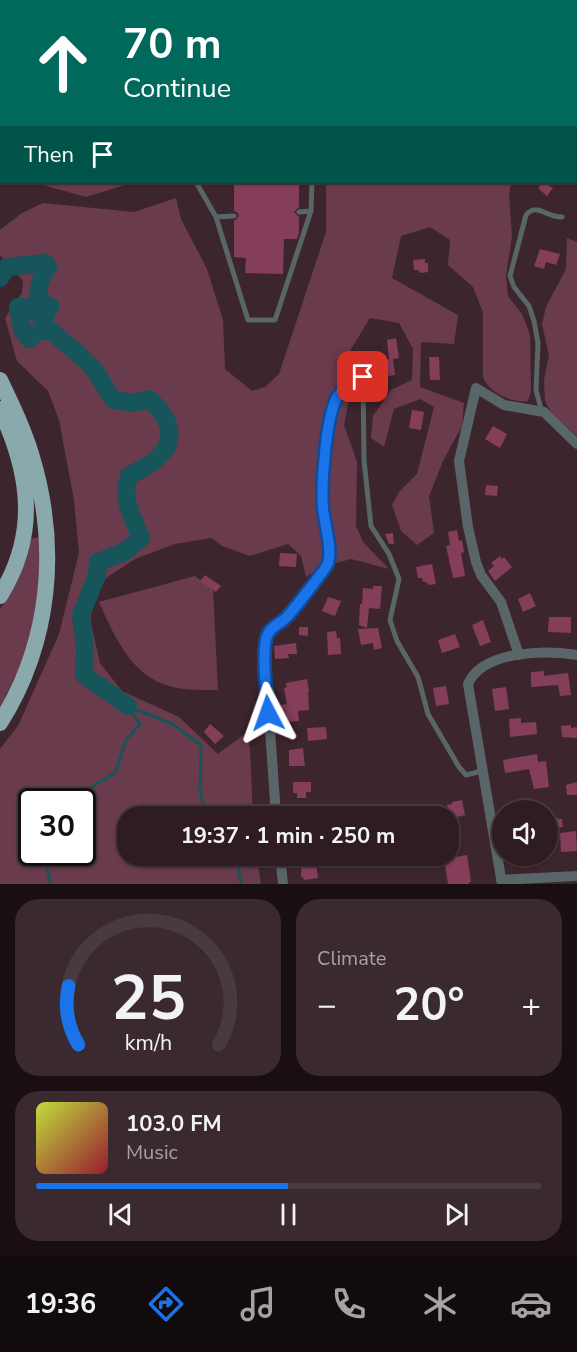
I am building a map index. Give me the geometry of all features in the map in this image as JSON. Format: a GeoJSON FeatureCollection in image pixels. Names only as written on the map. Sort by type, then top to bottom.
{"type":"FeatureCollection","features":[{"type":"Feature","properties":{"kind":"highway"},"geometry":{"type":"LineString","coordinates":[[0,380],[22,430],[37,474],[45,519],[48,566],[45,602],[36,642],[24,678],[0,723]]}},
{"type":"Feature","properties":{"kind":"highway"},"geometry":{"type":"LineString","coordinates":[[0,409],[21,464],[27,508],[21,552],[0,596]]}},
{"type":"Feature","properties":{"kind":"street"},"geometry":{"type":"LineString","coordinates":[[427,0],[488,0]]}},
{"type":"Feature","properties":{"kind":"street"},"geometry":{"type":"LineString","coordinates":[[519,656],[507,615],[476,562],[460,480],[459,461],[476,388],[504,405],[542,412],[555,421],[577,444]]}},
{"type":"Feature","properties":{"kind":"street"},"geometry":{"type":"LineString","coordinates":[[275,806],[266,672],[266,638],[268,632],[286,618]]}},
{"type":"Feature","properties":{"kind":"street"},"geometry":{"type":"LineString","coordinates":[[577,655],[541,652],[493,661],[472,677],[467,688],[502,882],[577,876]]}},
{"type":"Feature","properties":{"kind":"street"},"geometry":{"type":"LineString","coordinates":[[281,866],[283,884]]}},
{"type":"Feature","properties":{"kind":"lane"},"geometry":{"type":"LineString","coordinates":[[197,183],[216,217],[248,320],[275,320],[311,211],[312,183]]}},
{"type":"Feature","properties":{"kind":"lane"},"geometry":{"type":"LineString","coordinates":[[542,412],[536,390],[538,343],[534,321],[529,306],[513,287],[510,276],[526,215],[531,209],[535,208],[553,217],[562,217]]}},
{"type":"Feature","properties":{"kind":"lane"},"geometry":{"type":"LineString","coordinates":[[299,212],[311,211]]}},
{"type":"Feature","properties":{"kind":"lane"},"geometry":{"type":"LineString","coordinates":[[216,217],[234,216]]}},
{"type":"Feature","properties":{"kind":"lane"},"geometry":{"type":"LineString","coordinates":[[286,618],[328,562],[328,542],[323,507],[330,419],[338,396],[347,386],[363,377],[364,460],[371,526],[389,554],[399,579],[390,613],[392,629],[418,677],[428,714],[459,767],[466,775],[482,771]]}},
{"type":"Feature","properties":{"kind":"shaded area"},"geometry":{"type":"Polygon","coordinates":[[[40,183],[128,183],[86,197],[40,183]]]}},
{"type":"Feature","properties":{"kind":"shaded area"},"geometry":{"type":"Polygon","coordinates":[[[326,183],[511,183],[509,196],[512,236],[506,276],[508,296],[522,314],[530,335],[531,391],[528,401],[508,399],[502,396],[490,388],[483,377],[483,312],[473,287],[448,265],[450,240],[430,227],[401,236],[392,278],[458,315],[454,344],[421,342],[420,387],[464,403],[462,426],[443,461],[429,496],[434,533],[417,545],[401,531],[392,505],[399,492],[417,474],[434,407],[420,399],[394,409],[384,447],[371,438],[373,416],[391,390],[412,380],[413,349],[399,323],[370,318],[351,349],[352,384],[344,425],[357,462],[356,526],[363,542],[389,569],[351,559],[321,567],[306,577],[301,556],[288,544],[250,556],[222,546],[212,538],[175,544],[135,559],[106,578],[90,606],[92,628],[100,663],[122,691],[179,717],[218,754],[246,733],[250,748],[253,806],[117,806],[117,866],[258,866],[261,884],[0,884],[0,749],[18,726],[59,634],[79,553],[74,500],[59,420],[48,391],[17,361],[5,318],[22,293],[23,281],[0,255],[0,230],[22,213],[43,203],[134,212],[176,198],[181,219],[207,269],[223,320],[225,369],[252,391],[265,387],[279,374],[326,232],[326,183]]]}},
{"type":"Feature","properties":{"kind":"shaded area"},"geometry":{"type":"Polygon","coordinates":[[[567,238],[577,242],[577,436],[551,412],[545,401],[544,380],[549,355],[542,324],[546,307],[566,269],[567,238]]]}},
{"type":"Feature","properties":{"kind":"shaded area"},"geometry":{"type":"Polygon","coordinates":[[[38,537],[40,543],[39,587],[36,621],[30,641],[0,708],[0,609],[23,566],[31,539],[38,537]]]}},
{"type":"Feature","properties":{"kind":"shaded area"},"geometry":{"type":"Polygon","coordinates":[[[195,576],[213,590],[218,690],[176,688],[151,678],[132,661],[124,650],[99,602],[195,576]]]}},
{"type":"Feature","properties":{"kind":"building"},"geometry":{"type":"Polygon","coordinates":[[[234,183],[299,183],[299,207],[294,212],[299,217],[299,233],[297,239],[284,239],[283,274],[245,273],[246,258],[234,257],[234,221],[239,216],[234,211],[234,183]]]}},
{"type":"Feature","properties":{"kind":"building"},"geometry":{"type":"Polygon","coordinates":[[[545,183],[553,188],[547,196],[538,188],[545,183]]]}},
{"type":"Feature","properties":{"kind":"building"},"geometry":{"type":"Polygon","coordinates":[[[540,249],[560,254],[556,265],[546,262],[544,269],[534,266],[540,249]]]}},
{"type":"Feature","properties":{"kind":"building"},"geometry":{"type":"Polygon","coordinates":[[[425,259],[425,263],[428,263],[428,272],[420,273],[414,270],[413,260],[425,259]]]}},
{"type":"Feature","properties":{"kind":"building"},"geometry":{"type":"Polygon","coordinates":[[[396,338],[399,358],[393,359],[395,375],[382,377],[381,361],[389,359],[387,340],[396,338]]]}},
{"type":"Feature","properties":{"kind":"building"},"geometry":{"type":"Polygon","coordinates":[[[429,357],[439,357],[440,380],[430,380],[429,357]]]}},
{"type":"Feature","properties":{"kind":"building"},"geometry":{"type":"Polygon","coordinates":[[[412,410],[424,412],[421,430],[409,428],[412,410]]]}},
{"type":"Feature","properties":{"kind":"building"},"geometry":{"type":"Polygon","coordinates":[[[493,426],[507,434],[500,448],[485,439],[493,426]]]}},
{"type":"Feature","properties":{"kind":"building"},"geometry":{"type":"Polygon","coordinates":[[[486,485],[498,486],[497,496],[485,495],[486,485]]]}},
{"type":"Feature","properties":{"kind":"building"},"geometry":{"type":"Polygon","coordinates":[[[457,530],[459,541],[462,540],[464,552],[461,553],[465,576],[453,578],[446,546],[450,545],[448,532],[457,530]]]}},
{"type":"Feature","properties":{"kind":"building"},"geometry":{"type":"Polygon","coordinates":[[[393,533],[394,544],[389,544],[385,534],[393,533]]]}},
{"type":"Feature","properties":{"kind":"building"},"geometry":{"type":"Polygon","coordinates":[[[280,553],[297,554],[296,567],[279,566],[280,553]]]}},
{"type":"Feature","properties":{"kind":"building"},"geometry":{"type":"Polygon","coordinates":[[[500,556],[502,559],[504,557],[512,567],[495,581],[488,571],[494,566],[491,563],[500,556]]]}},
{"type":"Feature","properties":{"kind":"building"},"geometry":{"type":"Polygon","coordinates":[[[432,564],[436,584],[428,585],[427,582],[423,582],[422,578],[418,578],[416,567],[432,564]]]}},
{"type":"Feature","properties":{"kind":"building"},"geometry":{"type":"Polygon","coordinates":[[[205,575],[221,586],[216,592],[200,581],[205,575]]]}},
{"type":"Feature","properties":{"kind":"building"},"geometry":{"type":"Polygon","coordinates":[[[373,586],[382,586],[380,609],[369,608],[367,628],[359,625],[360,604],[362,604],[363,588],[373,589],[373,586]]]}},
{"type":"Feature","properties":{"kind":"building"},"geometry":{"type":"Polygon","coordinates":[[[530,593],[536,606],[523,612],[518,599],[530,593]]]}},
{"type":"Feature","properties":{"kind":"building"},"geometry":{"type":"Polygon","coordinates":[[[328,597],[341,601],[335,616],[322,611],[328,597]]]}},
{"type":"Feature","properties":{"kind":"building"},"geometry":{"type":"Polygon","coordinates":[[[549,617],[571,617],[571,633],[548,632],[549,617]]]}},
{"type":"Feature","properties":{"kind":"building"},"geometry":{"type":"Polygon","coordinates":[[[483,620],[491,642],[480,646],[472,625],[483,620]]]}},
{"type":"Feature","properties":{"kind":"building"},"geometry":{"type":"Polygon","coordinates":[[[299,627],[308,627],[308,636],[299,635],[299,627]]]}},
{"type":"Feature","properties":{"kind":"building"},"geometry":{"type":"Polygon","coordinates":[[[378,628],[382,648],[374,650],[373,643],[361,645],[358,629],[378,628]]]}},
{"type":"Feature","properties":{"kind":"building"},"geometry":{"type":"Polygon","coordinates":[[[336,631],[337,638],[340,638],[341,654],[328,655],[327,632],[336,631]]]}},
{"type":"Feature","properties":{"kind":"building"},"geometry":{"type":"Polygon","coordinates":[[[455,634],[460,647],[442,653],[438,640],[455,634]]]}},
{"type":"Feature","properties":{"kind":"building"},"geometry":{"type":"Polygon","coordinates":[[[296,643],[297,654],[288,654],[289,658],[275,659],[274,646],[296,643]]]}},
{"type":"Feature","properties":{"kind":"building"},"geometry":{"type":"Polygon","coordinates":[[[544,671],[544,676],[568,673],[571,695],[560,696],[558,685],[531,687],[531,672],[544,671]]]}},
{"type":"Feature","properties":{"kind":"building"},"geometry":{"type":"Polygon","coordinates":[[[307,679],[309,710],[298,711],[299,721],[282,722],[281,705],[287,704],[284,688],[287,687],[286,683],[307,679]]]}},
{"type":"Feature","properties":{"kind":"building"},"geometry":{"type":"Polygon","coordinates":[[[446,686],[449,704],[436,706],[433,688],[446,686]]]}},
{"type":"Feature","properties":{"kind":"building"},"geometry":{"type":"Polygon","coordinates":[[[506,687],[509,709],[495,711],[492,689],[506,687]]]}},
{"type":"Feature","properties":{"kind":"building"},"geometry":{"type":"Polygon","coordinates":[[[521,718],[521,723],[536,722],[537,734],[510,737],[509,719],[521,718]]]}},
{"type":"Feature","properties":{"kind":"building"},"geometry":{"type":"Polygon","coordinates":[[[210,724],[224,736],[215,744],[204,732],[210,724]]]}},
{"type":"Feature","properties":{"kind":"building"},"geometry":{"type":"Polygon","coordinates":[[[571,725],[571,728],[577,727],[577,738],[562,737],[561,726],[571,725]]]}},
{"type":"Feature","properties":{"kind":"building"},"geometry":{"type":"Polygon","coordinates":[[[326,727],[327,739],[308,741],[307,728],[326,727]]]}},
{"type":"Feature","properties":{"kind":"building"},"geometry":{"type":"Polygon","coordinates":[[[303,748],[305,766],[289,766],[289,750],[303,748]]]}},
{"type":"Feature","properties":{"kind":"building"},"geometry":{"type":"Polygon","coordinates":[[[537,754],[538,762],[546,761],[549,787],[534,789],[529,769],[505,773],[503,760],[537,754]]]}},
{"type":"Feature","properties":{"kind":"building"},"geometry":{"type":"Polygon","coordinates":[[[293,782],[311,782],[311,792],[306,792],[306,798],[297,798],[297,793],[293,793],[293,782]]]}},
{"type":"Feature","properties":{"kind":"building"},"geometry":{"type":"Polygon","coordinates":[[[577,782],[577,795],[567,795],[566,785],[577,782]]]}},
{"type":"Feature","properties":{"kind":"building"},"geometry":{"type":"Polygon","coordinates":[[[462,800],[465,815],[459,816],[459,806],[447,806],[452,802],[462,800]]]}},
{"type":"Feature","properties":{"kind":"building"},"geometry":{"type":"Polygon","coordinates":[[[558,819],[562,819],[563,827],[558,827],[558,819]]]}},
{"type":"Feature","properties":{"kind":"building"},"geometry":{"type":"Polygon","coordinates":[[[576,831],[577,851],[561,852],[560,833],[576,831]]]}},
{"type":"Feature","properties":{"kind":"building"},"geometry":{"type":"Polygon","coordinates":[[[467,855],[471,882],[469,884],[448,884],[445,866],[459,866],[459,856],[467,855]]]}},
{"type":"Feature","properties":{"kind":"building"},"geometry":{"type":"Polygon","coordinates":[[[302,866],[316,866],[318,878],[304,880],[301,877],[302,866]]]}},
{"type":"Feature","properties":{"kind":"waterway"},"geometry":{"type":"LineString","coordinates":[[0,278],[7,267],[45,263],[48,267],[38,292],[38,301],[50,306],[45,317],[25,307],[18,307],[22,329],[29,339],[37,332],[50,330],[91,366],[114,400],[134,403],[149,399],[167,422],[169,430],[167,446],[153,462],[129,476],[127,500],[141,538],[124,552],[98,562],[97,575],[81,615],[85,647],[84,675],[128,706]]}},
{"type":"Feature","properties":{"kind":"waterway"},"geometry":{"type":"LineString","coordinates":[[92,788],[116,772],[126,740],[140,724],[128,706]]}},
{"type":"Feature","properties":{"kind":"waterway"},"geometry":{"type":"LineString","coordinates":[[130,707],[172,724],[201,745],[200,791],[204,806]]}},
{"type":"Feature","properties":{"kind":"waterway"},"geometry":{"type":"LineString","coordinates":[[48,866],[51,884]]}},
{"type":"Feature","properties":{"kind":"waterway"},"geometry":{"type":"LineString","coordinates":[[238,866],[241,884]]}},
{"type":"Feature","properties":{"kind":"route"},"geometry":{"type":"LineString","coordinates":[[268,713],[266,638],[268,632],[286,618],[328,562],[328,542],[323,507],[330,419],[338,396],[347,386],[363,377]]}}]}
